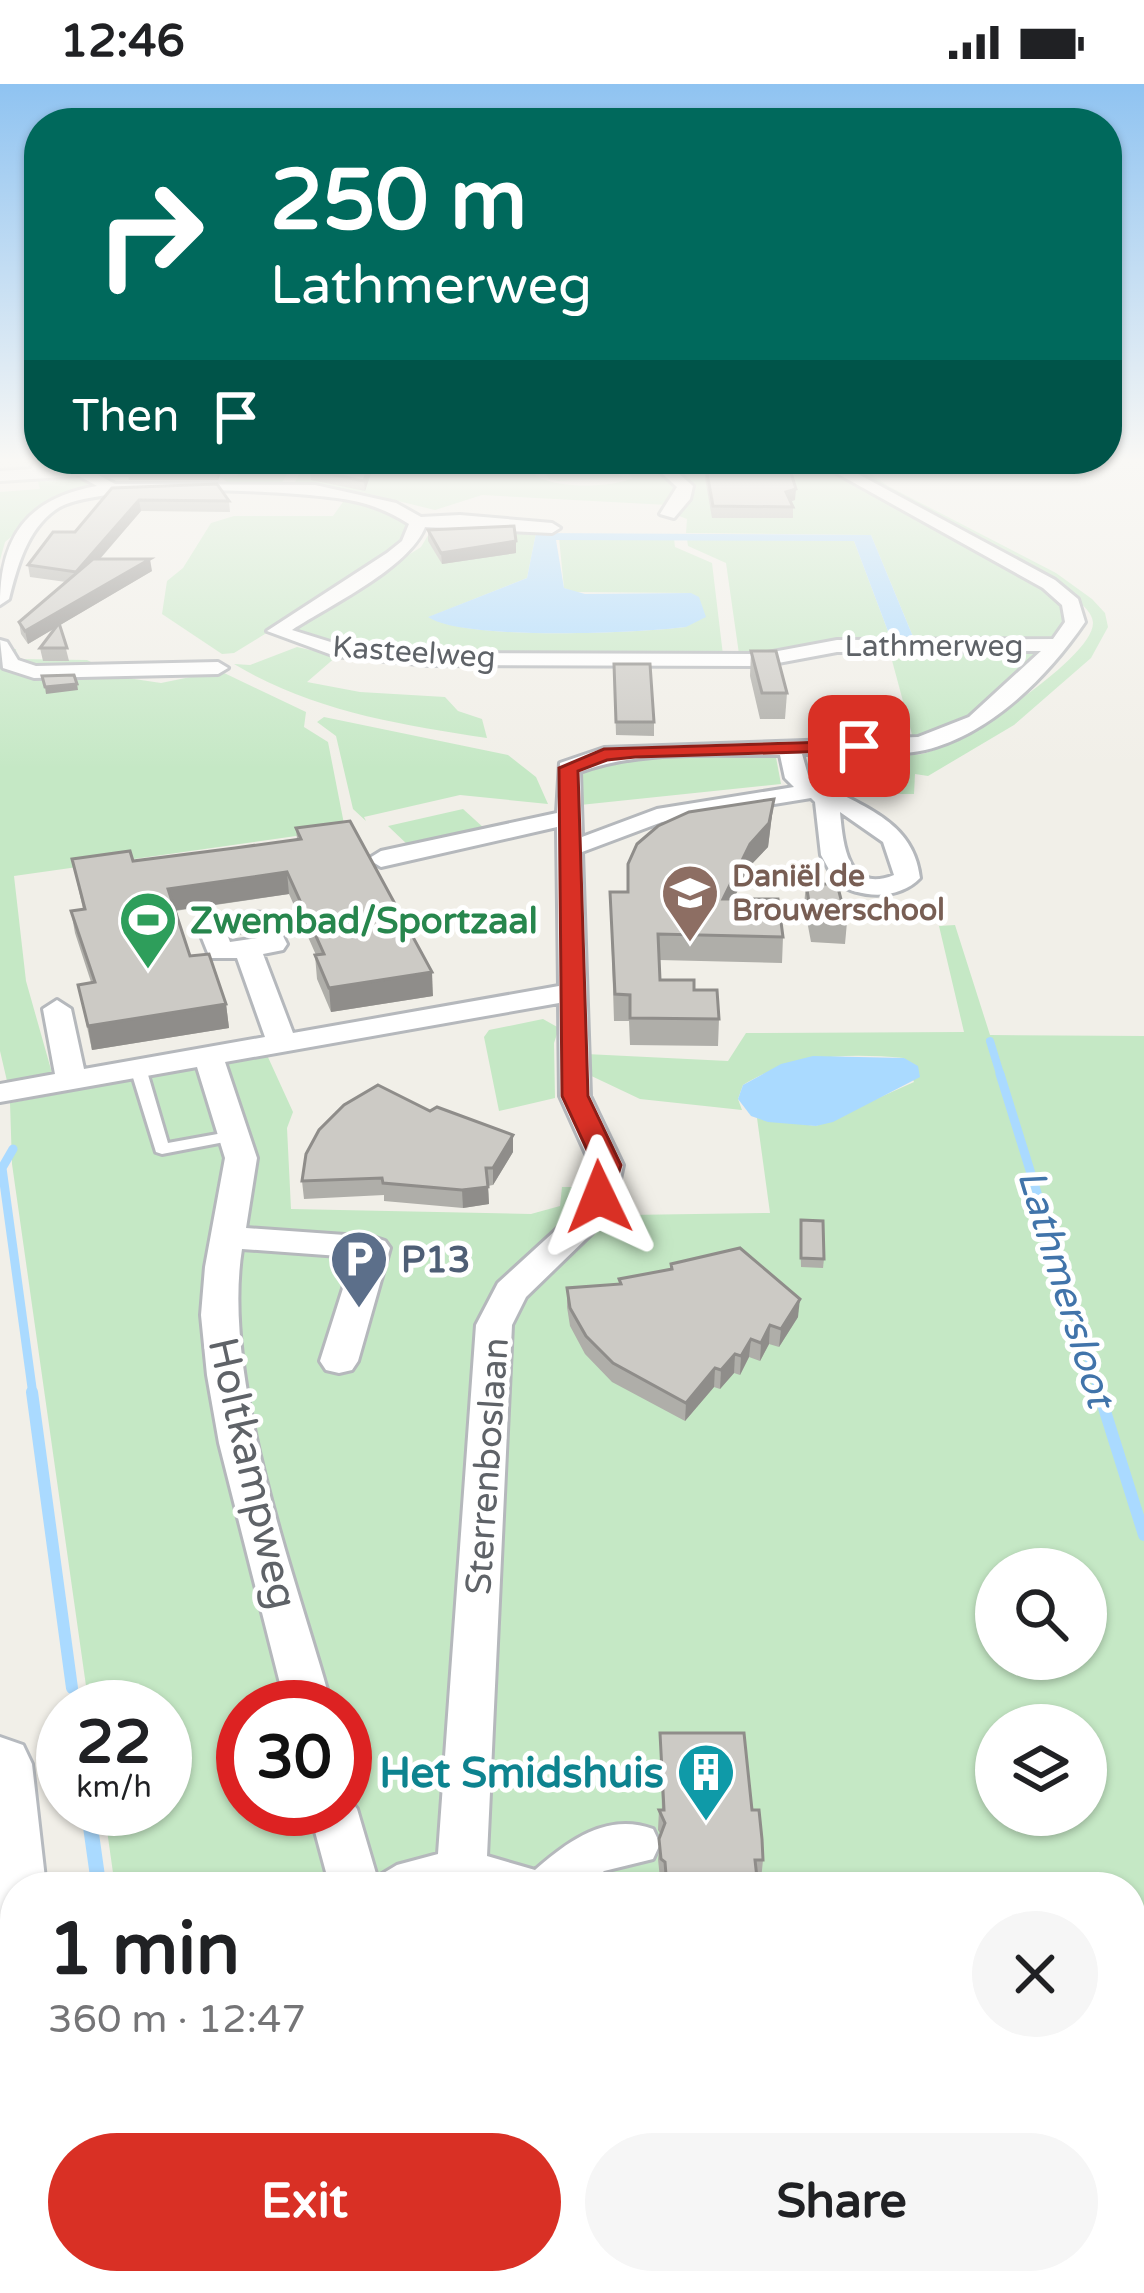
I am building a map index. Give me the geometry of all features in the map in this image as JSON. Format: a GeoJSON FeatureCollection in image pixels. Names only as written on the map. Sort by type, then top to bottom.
{"type":"FeatureCollection","features":[{"type":"Feature","properties":{"kind":"main road"},"geometry":{"type":"LineString","coordinates":[[0,1764],[10,1872]]}},
{"type":"Feature","properties":{"kind":"street"},"geometry":{"type":"LineString","coordinates":[[0,599],[11,563]]}},
{"type":"Feature","properties":{"kind":"street","name":"Kasteelweg"},"geometry":{"type":"LineString","coordinates":[[383,563],[277,631],[335,650],[401,657],[738,660]]}},
{"type":"Feature","properties":{"kind":"street","name":"Lathmerweg"},"geometry":{"type":"LineString","coordinates":[[568,768],[604,754],[789,746],[899,748],[950,736],[977,722],[1059,645],[1076,617],[1060,592],[1008,563]]}},
{"type":"Feature","properties":{"kind":"street","name":"Lathmerweg"},"geometry":{"type":"LineString","coordinates":[[738,660],[837,646],[1059,645]]}},
{"type":"Feature","properties":{"kind":"street"},"geometry":{"type":"LineString","coordinates":[[0,646],[10,664],[34,672],[218,668]]}},
{"type":"Feature","properties":{"kind":"street"},"geometry":{"type":"LineString","coordinates":[[381,859],[571,831],[600,845],[657,816],[820,795],[797,778],[789,746]]}},
{"type":"Feature","properties":{"kind":"street","name":"Sterrenboslaan"},"geometry":{"type":"LineString","coordinates":[[462,1872],[479,1517],[494,1325],[511,1291],[580,1226],[599,1197],[607,1165],[575,1096],[568,768]]}},
{"type":"Feature","properties":{"kind":"street"},"geometry":{"type":"LineString","coordinates":[[247,948],[282,1043]]}},
{"type":"Feature","properties":{"kind":"street"},"geometry":{"type":"LineString","coordinates":[[0,1093],[574,992]]}},
{"type":"Feature","properties":{"kind":"street"},"geometry":{"type":"LineString","coordinates":[[57,1009],[71,1079]]}},
{"type":"Feature","properties":{"kind":"street","name":"Holtkampweg"},"geometry":{"type":"LineString","coordinates":[[208,1056],[235,1136],[241,1180],[225,1238],[219,1315],[226,1375],[239,1443],[302,1680]]}},
{"type":"Feature","properties":{"kind":"street"},"geometry":{"type":"LineString","coordinates":[[225,1238],[373,1248],[339,1361]]}},
{"type":"Feature","properties":{"kind":"street"},"geometry":{"type":"LineString","coordinates":[[341,1836],[351,1872]]}},
{"type":"Feature","properties":{"kind":"street"},"geometry":{"type":"LineString","coordinates":[[568,1872],[591,1852],[636,1844]]}},
{"type":"Feature","properties":{"kind":"lane"},"geometry":{"type":"LineString","coordinates":[[138,1068],[162,1148],[235,1136]]}},
{"type":"Feature","properties":{"kind":"green space"},"geometry":{"type":"Polygon","coordinates":[[[186,563],[379,563],[234,653],[222,654],[162,614],[167,581],[186,563]]]}},
{"type":"Feature","properties":{"kind":"green space"},"geometry":{"type":"Polygon","coordinates":[[[396,563],[530,563],[527,578],[429,617],[449,625],[593,633],[686,627],[691,593],[574,592],[564,588],[562,563],[712,563],[723,655],[449,656],[340,644],[287,632],[396,563]]]}},
{"type":"Feature","properties":{"kind":"green space"},"geometry":{"type":"Polygon","coordinates":[[[726,563],[862,563],[897,644],[739,654],[726,563]]]}},
{"type":"Feature","properties":{"kind":"green space"},"geometry":{"type":"Polygon","coordinates":[[[883,563],[995,563],[1064,602],[1069,613],[1062,637],[915,637],[916,644],[883,563]]]}},
{"type":"Feature","properties":{"kind":"green space"},"geometry":{"type":"Polygon","coordinates":[[[1014,563],[1037,563],[1056,573],[1092,599],[1105,613],[1108,627],[1091,658],[1014,725],[928,776],[915,774],[914,794],[859,794],[823,754],[926,753],[993,717],[1049,678],[1087,639],[1092,619],[1071,595],[1014,563]]]}},
{"type":"Feature","properties":{"kind":"green space"},"geometry":{"type":"Polygon","coordinates":[[[297,647],[337,656],[307,682],[360,692],[445,697],[458,711],[482,719],[487,738],[388,721],[325,704],[234,664],[250,665],[297,647]]]}},
{"type":"Feature","properties":{"kind":"green space"},"geometry":{"type":"Polygon","coordinates":[[[0,649],[16,649],[17,659],[87,660],[121,677],[161,683],[220,671],[306,712],[304,727],[328,742],[345,829],[14,876],[26,981],[52,1073],[7,1081],[0,1051],[0,649]]]}},
{"type":"Feature","properties":{"kind":"green space"},"geometry":{"type":"Polygon","coordinates":[[[890,653],[1051,654],[967,720],[914,742],[890,653]]]}},
{"type":"Feature","properties":{"kind":"green space"},"geometry":{"type":"Polygon","coordinates":[[[324,717],[508,755],[536,777],[548,804],[460,795],[364,817],[366,821],[353,809],[336,736],[317,722],[324,717]]]}},
{"type":"Feature","properties":{"kind":"green space"},"geometry":{"type":"Polygon","coordinates":[[[775,752],[781,784],[580,805],[580,776],[595,767],[630,757],[775,752]]]}},
{"type":"Feature","properties":{"kind":"green space"},"geometry":{"type":"Polygon","coordinates":[[[463,809],[485,829],[409,846],[388,826],[463,809]]]}},
{"type":"Feature","properties":{"kind":"green space"},"geometry":{"type":"Polygon","coordinates":[[[955,925],[990,1035],[1144,1036],[1144,1872],[113,1872],[108,1836],[192,1836],[192,1680],[85,1680],[12,1164],[10,1103],[267,1055],[293,1112],[287,1128],[291,1209],[531,1214],[560,1206],[562,1187],[580,1187],[627,1215],[770,1213],[757,1118],[816,1126],[914,1082],[904,1058],[841,1056],[781,1067],[743,1085],[738,1099],[742,1110],[640,1099],[583,1072],[586,1054],[728,1061],[746,1033],[964,1032],[939,926],[955,925]]]}},
{"type":"Feature","properties":{"kind":"green space"},"geometry":{"type":"Polygon","coordinates":[[[543,1019],[559,1028],[554,1043],[555,1098],[499,1111],[484,1037],[489,1030],[543,1019]]]}},
{"type":"Feature","properties":{"kind":"water"},"geometry":{"type":"Polygon","coordinates":[[[530,563],[560,563],[564,588],[585,594],[691,593],[699,597],[706,617],[686,627],[593,633],[476,630],[428,617],[527,578],[530,563]]]}},
{"type":"Feature","properties":{"kind":"water"},"geometry":{"type":"Polygon","coordinates":[[[862,563],[883,563],[916,644],[897,644],[862,563]]]}},
{"type":"Feature","properties":{"kind":"water"},"geometry":{"type":"Polygon","coordinates":[[[813,1056],[904,1058],[918,1066],[920,1077],[833,1122],[816,1126],[768,1122],[751,1116],[738,1099],[743,1085],[781,1064],[813,1056]]]}},
{"type":"Feature","properties":{"kind":"building"},"geometry":{"type":"Polygon","coordinates":[[[29,563],[84,563],[76,572],[29,563]]]}},
{"type":"Feature","properties":{"kind":"building"},"geometry":{"type":"Polygon","coordinates":[[[88,563],[143,563],[25,631],[19,622],[88,563]]]}},
{"type":"Feature","properties":{"kind":"building"},"geometry":{"type":"Polygon","coordinates":[[[59,623],[67,648],[40,648],[59,623]]]}},
{"type":"Feature","properties":{"kind":"building"},"geometry":{"type":"Polygon","coordinates":[[[751,651],[776,651],[787,693],[762,693],[751,651]]]}},
{"type":"Feature","properties":{"kind":"building"},"geometry":{"type":"Polygon","coordinates":[[[614,664],[650,664],[654,722],[616,722],[614,664]]]}},
{"type":"Feature","properties":{"kind":"building"},"geometry":{"type":"Polygon","coordinates":[[[74,675],[77,684],[45,687],[42,676],[74,675]]]}},
{"type":"Feature","properties":{"kind":"building"},"geometry":{"type":"Polygon","coordinates":[[[774,799],[769,823],[750,844],[723,899],[778,899],[783,937],[658,934],[660,980],[694,980],[694,990],[717,990],[719,1019],[630,1018],[630,995],[615,994],[610,892],[628,892],[628,864],[637,844],[658,826],[689,812],[774,799]]]}},
{"type":"Feature","properties":{"kind":"building"},"geometry":{"type":"Polygon","coordinates":[[[350,821],[432,972],[329,988],[315,955],[324,954],[287,872],[168,889],[190,956],[209,954],[226,1004],[88,1026],[78,985],[95,982],[71,911],[85,909],[72,859],[130,851],[133,861],[301,839],[296,828],[350,821]]]}},
{"type":"Feature","properties":{"kind":"building"},"geometry":{"type":"Polygon","coordinates":[[[806,884],[837,884],[847,922],[812,920],[806,884]]]}},
{"type":"Feature","properties":{"kind":"building"},"geometry":{"type":"Polygon","coordinates":[[[378,1085],[430,1111],[437,1107],[513,1135],[493,1168],[486,1168],[488,1187],[462,1190],[383,1183],[382,1178],[302,1181],[306,1154],[319,1130],[344,1105],[378,1085]]]}},
{"type":"Feature","properties":{"kind":"building"},"geometry":{"type":"Polygon","coordinates":[[[801,1220],[823,1221],[824,1259],[801,1258],[801,1220]]]}},
{"type":"Feature","properties":{"kind":"building"},"geometry":{"type":"Polygon","coordinates":[[[740,1248],[800,1299],[781,1329],[770,1325],[761,1343],[751,1339],[741,1356],[735,1354],[721,1370],[715,1368],[686,1403],[613,1363],[586,1336],[570,1308],[567,1288],[621,1284],[619,1279],[740,1248]]]}},
{"type":"Feature","properties":{"kind":"building","name":"Het Smidshuis"},"geometry":{"type":"Polygon","coordinates":[[[660,1733],[744,1733],[752,1810],[759,1810],[762,1839],[763,1860],[755,1860],[756,1872],[666,1872],[659,1839],[665,1823],[659,1810],[664,1810],[660,1733]]]}},
{"type":"Feature","properties":{"kind":"waterway","name":"Lathmersloot"},"geometry":{"type":"LineString","coordinates":[[990,1041],[1001,1077]]}},
{"type":"Feature","properties":{"kind":"waterway","name":"Lathmersloot"},"geometry":{"type":"LineString","coordinates":[[1000,1074],[1100,1395]]}},
{"type":"Feature","properties":{"kind":"waterway"},"geometry":{"type":"LineString","coordinates":[[13,1149],[2,1168],[33,1395]]}},
{"type":"Feature","properties":{"kind":"waterway"},"geometry":{"type":"LineString","coordinates":[[32,1392],[71,1680]]}},
{"type":"Feature","properties":{"kind":"waterway","name":"Lathmersloot"},"geometry":{"type":"LineString","coordinates":[[1099,1392],[1144,1535]]}},
{"type":"Feature","properties":{"kind":"waterway"},"geometry":{"type":"LineString","coordinates":[[92,1836],[97,1872]]}},
{"type":"Feature","properties":{"kind":"place","name":"Daniël de Brouwerschool"},"geometry":{"type":"Point","coordinates":[690,944]}},
{"type":"Feature","properties":{"kind":"place","name":"Zwembad/Sportzaal"},"geometry":{"type":"Point","coordinates":[148,971]}},
{"type":"Feature","properties":{"kind":"place","name":"P13"},"geometry":{"type":"Point","coordinates":[359,1310]}},
{"type":"Feature","properties":{"kind":"place","name":"Het Smidshuis"},"geometry":{"type":"Point","coordinates":[706,1823]}},
{"type":"Feature","properties":{"kind":"route"},"geometry":{"type":"LineString","coordinates":[[599,1197],[607,1165],[575,1096],[568,768],[604,754],[859,746]]}}]}
